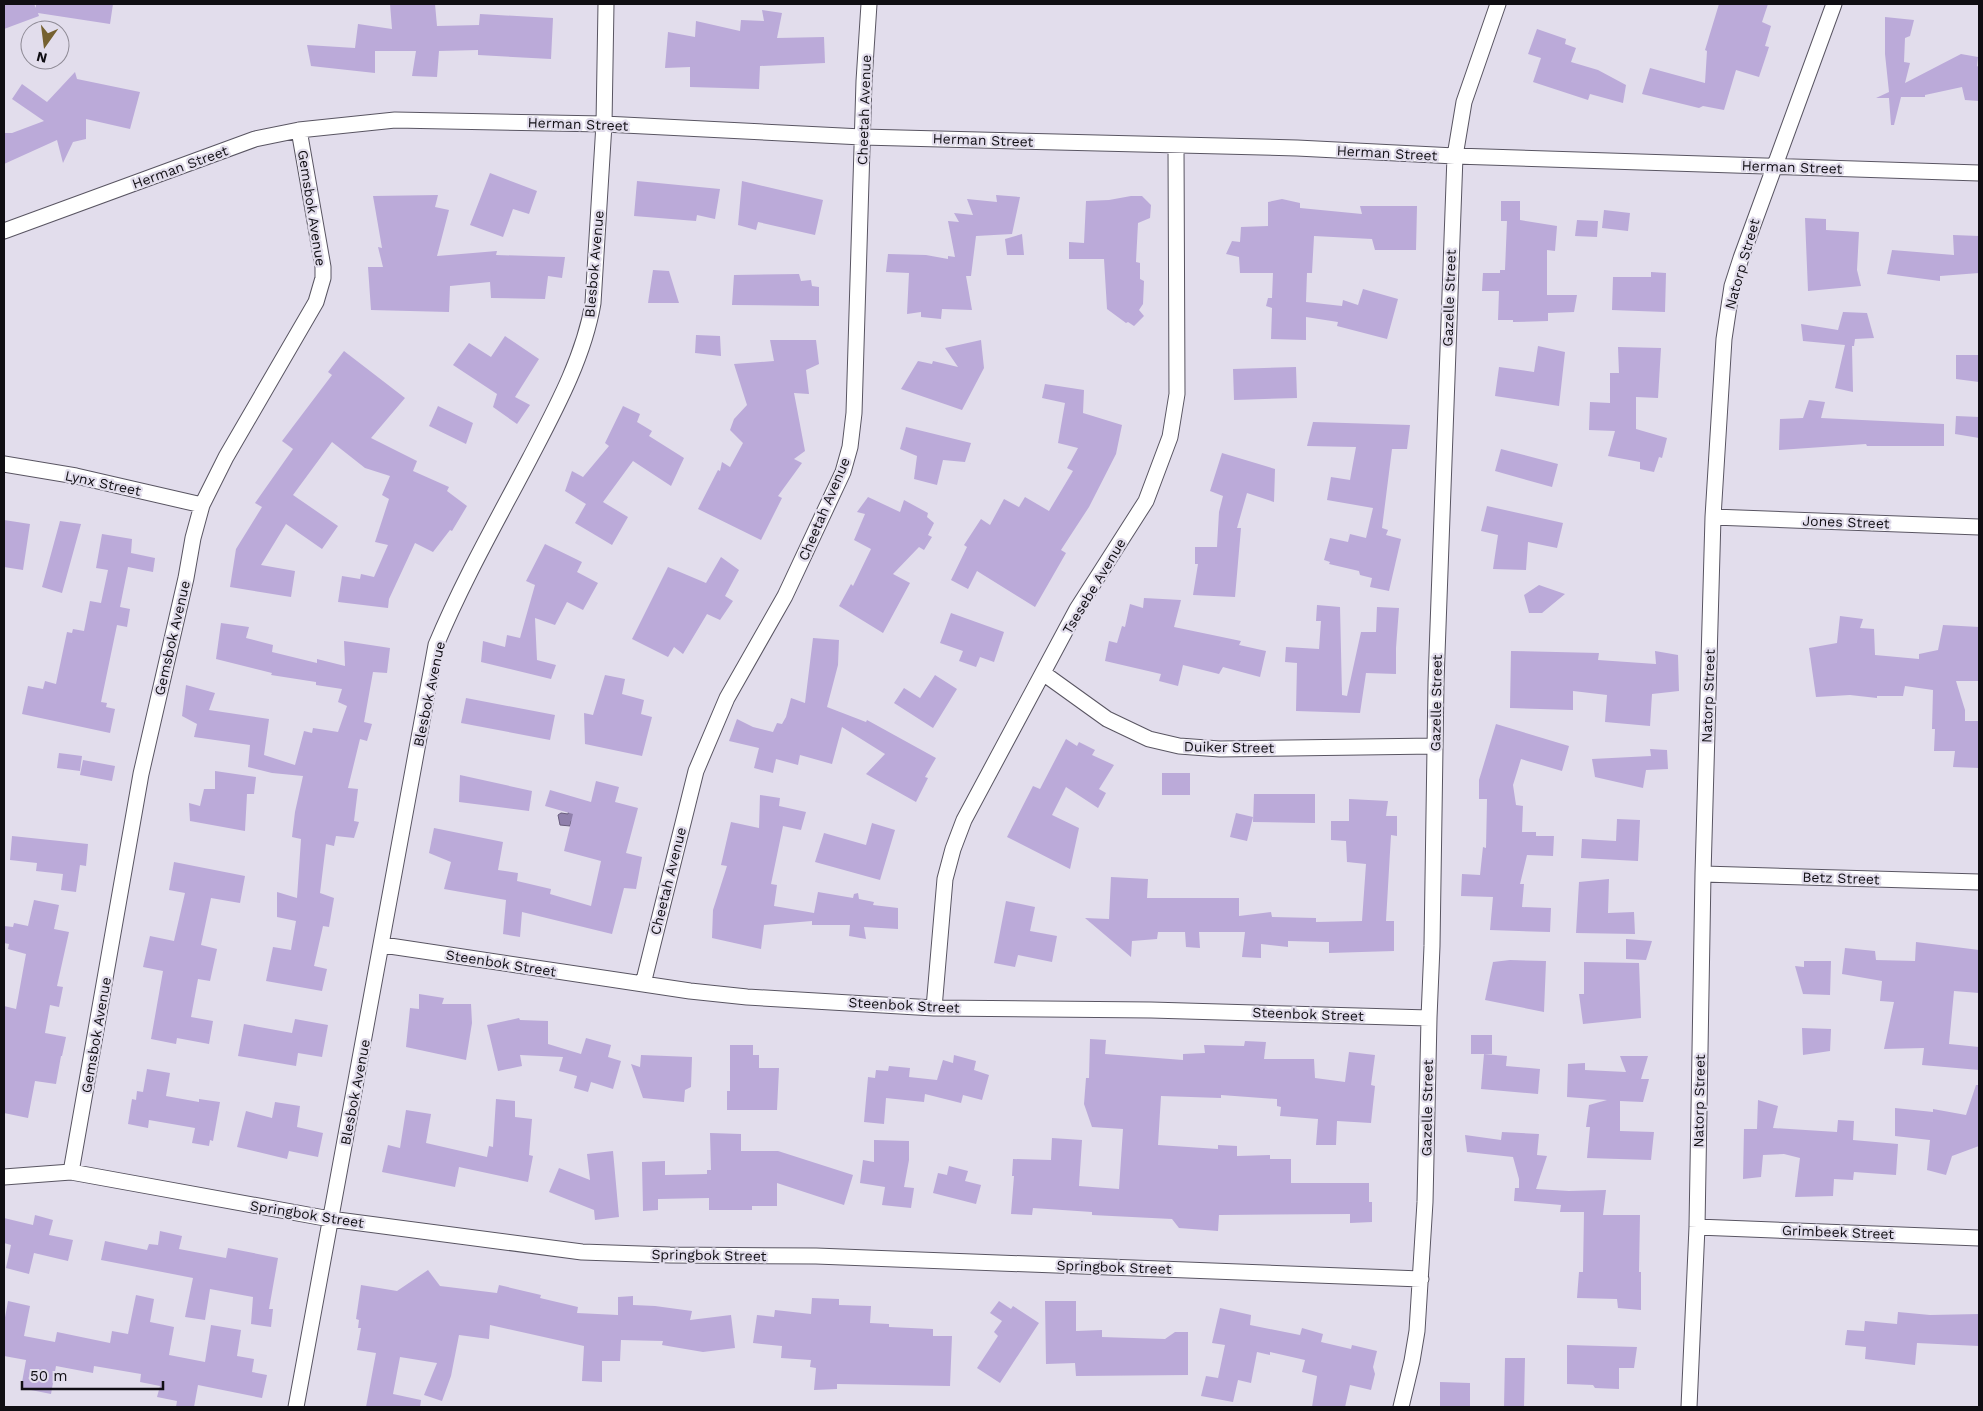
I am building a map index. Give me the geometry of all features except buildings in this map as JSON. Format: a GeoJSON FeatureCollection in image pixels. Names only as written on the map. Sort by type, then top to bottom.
{"type":"FeatureCollection","features":[{"type":"Feature","properties":{"kind":"street","name":"Blesbok Avenue"},"geometry":{"type":"LineString","coordinates":[[296,1407],[383,944],[436,645],[463,585],[558,405],[590,324],[593,303],[604,124],[606,4]]}},
{"type":"Feature","properties":{"kind":"street","name":"Cheetah Avenue"},"geometry":{"type":"LineString","coordinates":[[643,984],[689,794],[704,749],[727,698],[785,596],[843,472],[850,447],[854,413],[862,137],[869,4]]}},
{"type":"Feature","properties":{"kind":"street","name":"Gazelle Street"},"geometry":{"type":"LineString","coordinates":[[1401,1407],[1415,1347],[1425,1202],[1435,746],[1455,156],[1464,102],[1498,4]]}},
{"type":"Feature","properties":{"kind":"street","name":"Natorp Street"},"geometry":{"type":"LineString","coordinates":[[1688,1407],[1697,1227],[1703,874],[1713,517],[1719,400],[1727,313],[1741,258],[1834,4]]}},
{"type":"Feature","properties":{"kind":"street","name":"Herman Street"},"geometry":{"type":"LineString","coordinates":[[4,231],[255,139],[299,130],[395,120],[604,124],[862,137],[1297,148],[1455,156],[1979,173]]}},
{"type":"Feature","properties":{"kind":"street","name":"Gemsbok Avenue"},"geometry":{"type":"LineString","coordinates":[[71,1172],[141,774],[202,505],[226,458],[316,302],[323,278],[323,267],[299,130]]}},
{"type":"Feature","properties":{"kind":"street","name":"Tsesebe Avenue"},"geometry":{"type":"LineString","coordinates":[[934,1008],[945,879],[953,849],[968,811],[1077,610],[1146,501],[1170,437],[1177,394],[1176,146]]}},
{"type":"Feature","properties":{"kind":"street","name":"Lynx Street"},"geometry":{"type":"LineString","coordinates":[[4,464],[76,476],[202,505]]}},
{"type":"Feature","properties":{"kind":"street","name":"Jones Street"},"geometry":{"type":"LineString","coordinates":[[1713,517],[1979,527]]}},
{"type":"Feature","properties":{"kind":"street","name":"Duiker Street"},"geometry":{"type":"LineString","coordinates":[[1043,673],[1107,719],[1149,739],[1179,746],[1220,749],[1435,746]]}},
{"type":"Feature","properties":{"kind":"street","name":"Betz Street"},"geometry":{"type":"LineString","coordinates":[[1703,874],[1979,882]]}},
{"type":"Feature","properties":{"kind":"street","name":"Steenbok Street"},"geometry":{"type":"LineString","coordinates":[[383,944],[643,984],[747,997],[934,1008],[1151,1010],[1428,1018]]}},
{"type":"Feature","properties":{"kind":"street","name":"Springbok Street"},"geometry":{"type":"LineString","coordinates":[[4,1177],[71,1172],[330,1219],[582,1252],[816,1256],[1421,1279]]}},
{"type":"Feature","properties":{"kind":"street","name":"Grimbeek Street"},"geometry":{"type":"LineString","coordinates":[[1697,1227],[1979,1238]]}},
{"type":"Feature","properties":{"kind":"shaded area"},"geometry":{"type":"Polygon","coordinates":[[[571,801],[581,822],[571,821],[570,826],[560,825],[558,815],[561,813],[568,814],[571,801]]]}}]}
